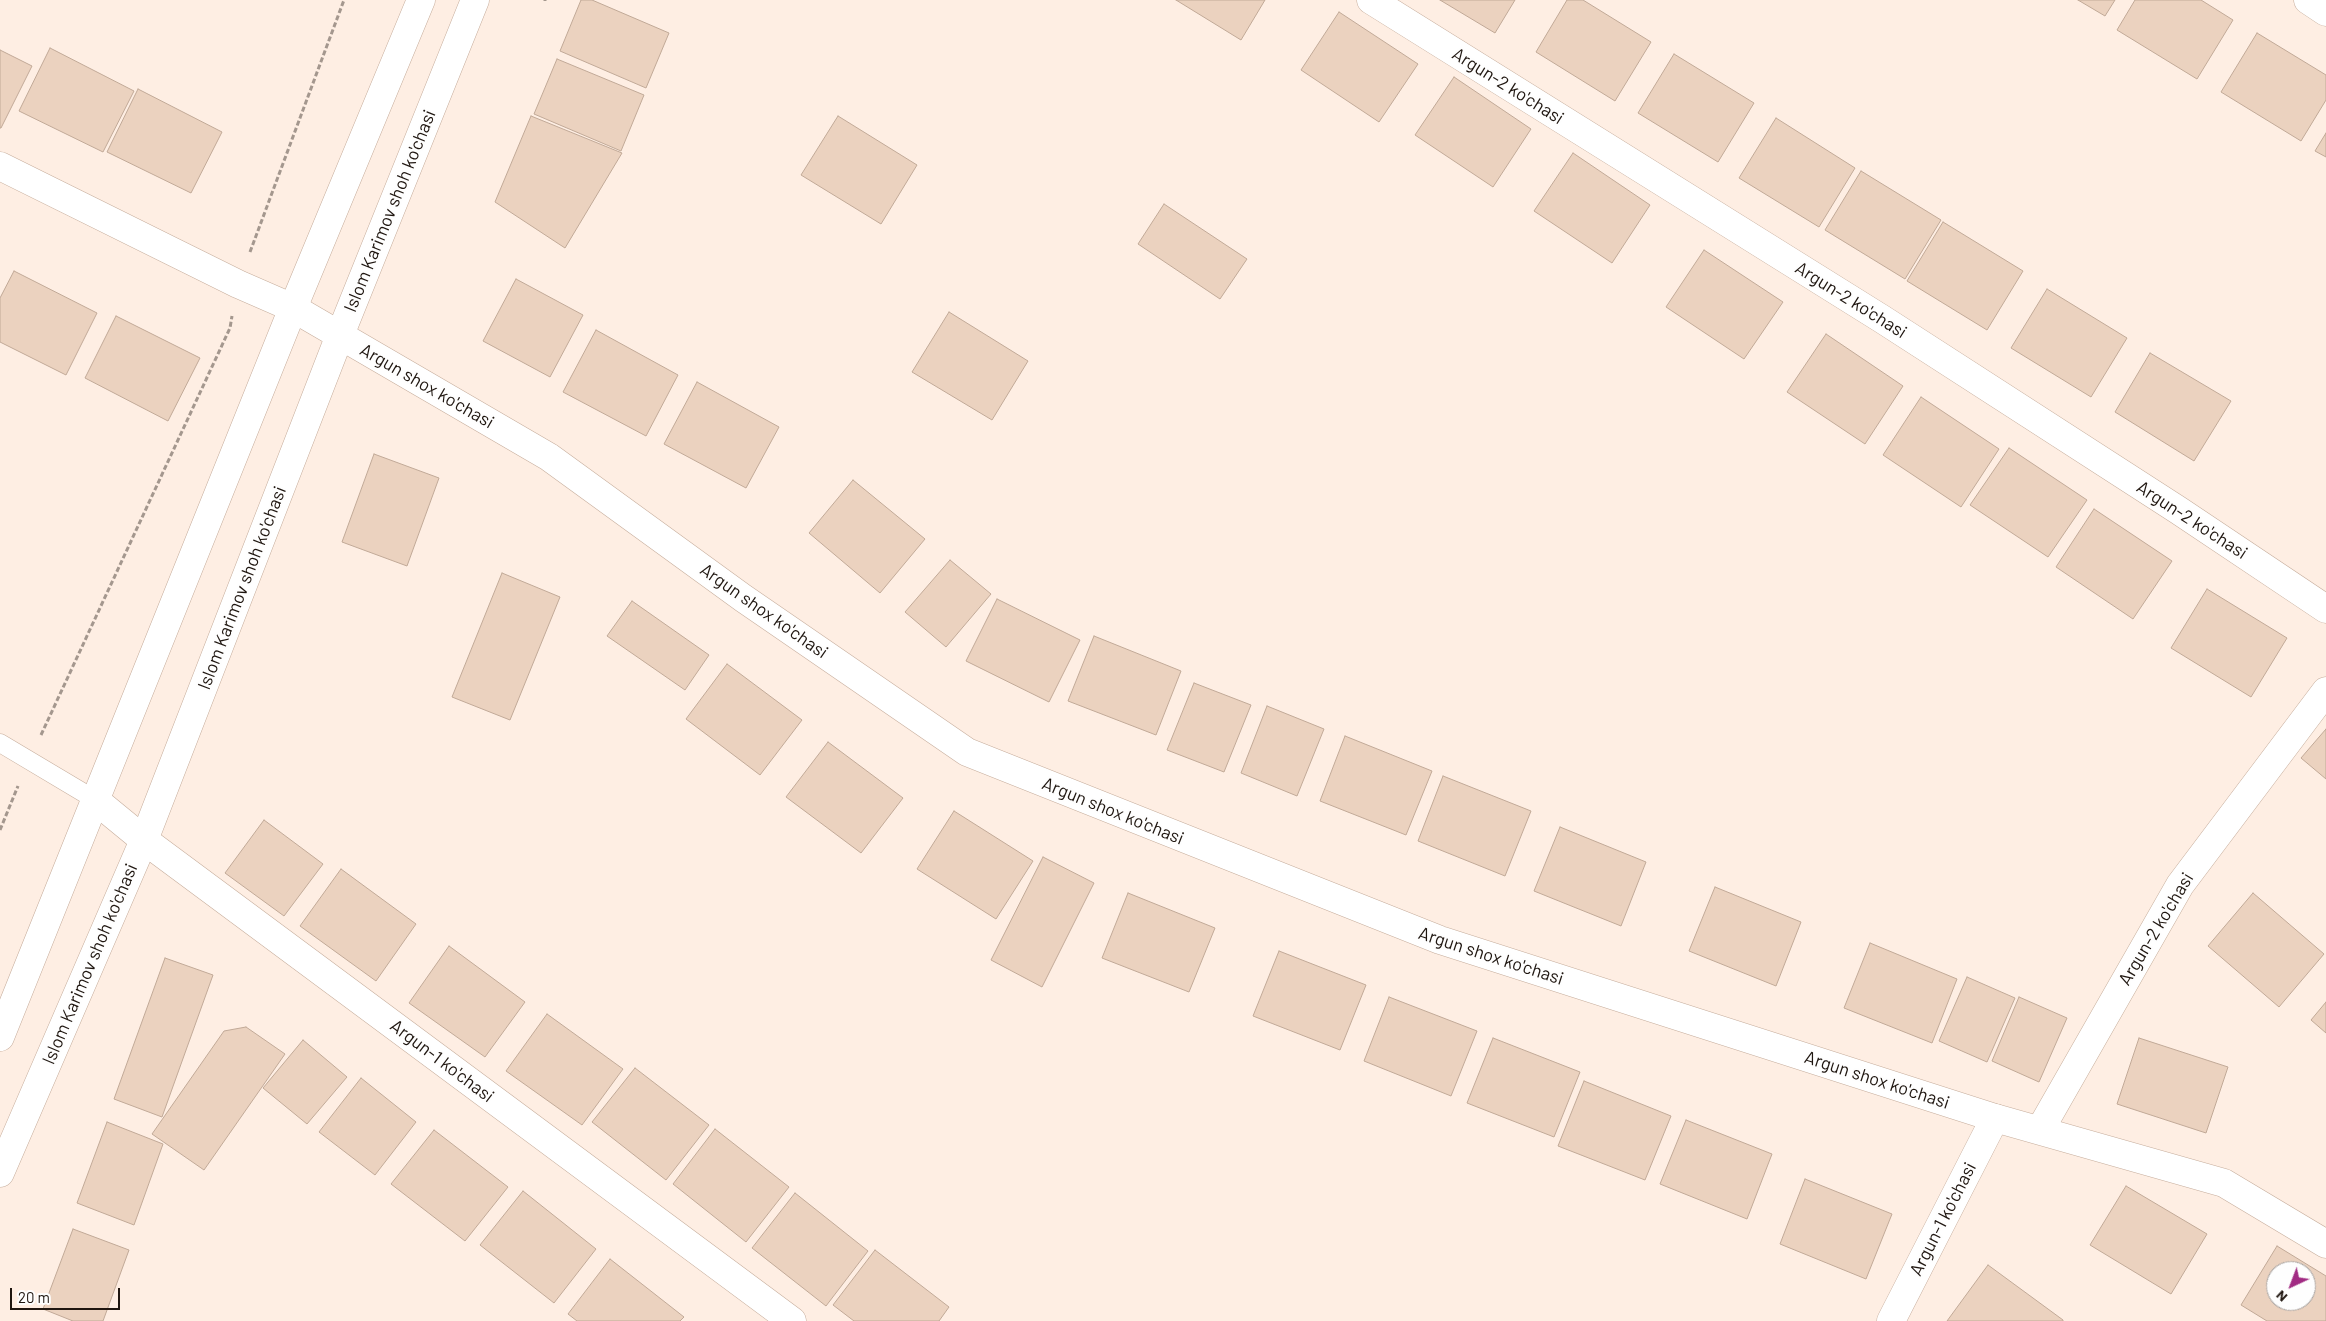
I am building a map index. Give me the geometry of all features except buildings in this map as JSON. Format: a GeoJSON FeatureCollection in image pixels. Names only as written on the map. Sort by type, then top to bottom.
{"type":"FeatureCollection","features":[{"type":"Feature","properties":{"kind":"street"},"geometry":{"type":"LineString","coordinates":[[0,1038],[94,799],[293,308],[421,0]]}},
{"type":"Feature","properties":{"kind":"street","name":"Islom Karimov shoh ko'chasi"},"geometry":{"type":"LineString","coordinates":[[0,1173],[144,840],[340,335],[475,0]]}},
{"type":"Feature","properties":{"kind":"street","name":"Argun-2 ko'chasi"},"geometry":{"type":"LineString","coordinates":[[1371,0],[1882,320],[2178,510],[2326,609]]}},
{"type":"Feature","properties":{"kind":"street"},"geometry":{"type":"LineString","coordinates":[[2308,0],[2326,12]]}},
{"type":"Feature","properties":{"kind":"street","name":"Argun shox ko'chasi"},"geometry":{"type":"LineString","coordinates":[[0,166],[238,284],[293,308],[549,457],[743,598],[967,752],[1440,940],[1995,1118],[2224,1182],[2326,1244]]}},
{"type":"Feature","properties":{"kind":"street","name":"Argun-2 ko'chasi"},"geometry":{"type":"LineString","coordinates":[[2040,1130],[2180,885],[2326,691]]}},
{"type":"Feature","properties":{"kind":"street","name":"Argun-1 ko'chasi"},"geometry":{"type":"LineString","coordinates":[[94,799],[144,840],[792,1321]]}},
{"type":"Feature","properties":{"kind":"street","name":"Argun-1 ko'chasi"},"geometry":{"type":"LineString","coordinates":[[1890,1321],[1995,1118]]}},
{"type":"Feature","properties":{"kind":"lane"},"geometry":{"type":"LineString","coordinates":[[0,743],[94,799]]}},
{"type":"Feature","properties":{"kind":"path"},"geometry":{"type":"LineString","coordinates":[[0,830],[28,761],[230,328],[238,284],[344,0]]}}]}
